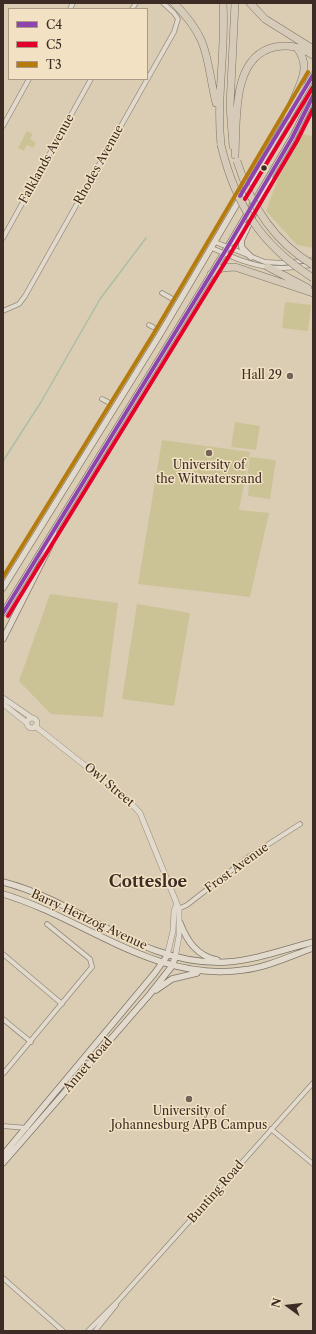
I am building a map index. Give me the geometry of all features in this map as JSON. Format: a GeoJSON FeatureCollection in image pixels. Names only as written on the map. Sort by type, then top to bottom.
{"type":"FeatureCollection","features":[{"type":"Feature","properties":{"kind":"highway"},"geometry":{"type":"LineString","coordinates":[[218,111],[223,41],[223,3]]}},
{"type":"Feature","properties":{"kind":"highway"},"geometry":{"type":"LineString","coordinates":[[235,3],[230,106],[231,135],[236,158],[249,196],[258,211],[278,237],[303,259],[313,265]]}},
{"type":"Feature","properties":{"kind":"highway"},"geometry":{"type":"LineString","coordinates":[[250,3],[265,19],[313,49]]}},
{"type":"Feature","properties":{"kind":"highway"},"geometry":{"type":"LineString","coordinates":[[172,6],[192,22],[207,53],[218,111],[221,145],[236,194],[254,224],[273,247],[289,262],[313,278]]}},
{"type":"Feature","properties":{"kind":"highway"},"geometry":{"type":"LineString","coordinates":[[236,158],[238,95],[249,66],[259,54],[278,46],[295,46],[313,55]]}},
{"type":"Feature","properties":{"kind":"highway"},"geometry":{"type":"LineString","coordinates":[[287,119],[290,106],[306,75],[304,57],[295,46]]}},
{"type":"Feature","properties":{"kind":"highway"},"geometry":{"type":"LineString","coordinates":[[211,274],[222,268],[235,267],[313,292]]}},
{"type":"Feature","properties":{"kind":"highway"},"geometry":{"type":"LineString","coordinates":[[268,267],[313,292]]}},
{"type":"Feature","properties":{"kind":"main road"},"geometry":{"type":"LineString","coordinates":[[3,588],[212,248],[313,75]]}},
{"type":"Feature","properties":{"kind":"main road"},"geometry":{"type":"LineString","coordinates":[[250,257],[244,252],[241,243],[286,148],[313,96]]}},
{"type":"Feature","properties":{"kind":"main road"},"geometry":{"type":"LineString","coordinates":[[3,613],[224,253],[286,148]]}},
{"type":"Feature","properties":{"kind":"main road"},"geometry":{"type":"LineString","coordinates":[[229,244],[237,238],[254,214]]}},
{"type":"Feature","properties":{"kind":"main road"},"geometry":{"type":"LineString","coordinates":[[3,639],[49,548],[54,529]]}},
{"type":"Feature","properties":{"kind":"main road","name":"Barry Hertzog Avenue"},"geometry":{"type":"LineString","coordinates":[[3,882],[49,899],[121,936],[175,958]]}},
{"type":"Feature","properties":{"kind":"main road","name":"Barry Hertzog Avenue"},"geometry":{"type":"LineString","coordinates":[[3,894],[43,908],[139,955],[172,966]]}},
{"type":"Feature","properties":{"kind":"main road"},"geometry":{"type":"LineString","coordinates":[[180,923],[188,940],[198,951],[212,959],[228,962]]}},
{"type":"Feature","properties":{"kind":"main road"},"geometry":{"type":"LineString","coordinates":[[175,958],[204,962],[228,962],[262,956],[313,942]]}},
{"type":"Feature","properties":{"kind":"main road"},"geometry":{"type":"LineString","coordinates":[[150,994],[172,978],[188,974],[228,972],[257,968],[313,948]]}},
{"type":"Feature","properties":{"kind":"main road","name":"Annet Road"},"geometry":{"type":"LineString","coordinates":[[3,1163],[29,1128],[163,964],[167,956]]}},
{"type":"Feature","properties":{"kind":"main road","name":"Annet Road"},"geometry":{"type":"LineString","coordinates":[[3,1155],[150,994],[172,966],[175,958]]}},
{"type":"Feature","properties":{"kind":"main road"},"geometry":{"type":"LineString","coordinates":[[172,966],[207,972]]}},
{"type":"Feature","properties":{"kind":"street"},"geometry":{"type":"LineString","coordinates":[[163,3],[172,6]]}},
{"type":"Feature","properties":{"kind":"street","name":"Rhodes Avenue"},"geometry":{"type":"LineString","coordinates":[[148,78],[178,22],[172,6]]}},
{"type":"Feature","properties":{"kind":"street"},"geometry":{"type":"LineString","coordinates":[[3,126],[28,80]]}},
{"type":"Feature","properties":{"kind":"street","name":"Falklands Avenue"},"geometry":{"type":"LineString","coordinates":[[3,238],[90,80]]}},
{"type":"Feature","properties":{"kind":"street","name":"Rhodes Avenue"},"geometry":{"type":"LineString","coordinates":[[3,311],[19,304],[25,296],[147,80]]}},
{"type":"Feature","properties":{"kind":"street"},"geometry":{"type":"LineString","coordinates":[[215,242],[229,244],[250,257],[276,263],[313,260]]}},
{"type":"Feature","properties":{"kind":"street"},"geometry":{"type":"LineString","coordinates":[[212,248],[250,263],[268,267],[284,268],[313,265]]}},
{"type":"Feature","properties":{"kind":"street"},"geometry":{"type":"LineString","coordinates":[[162,293],[171,298]]}},
{"type":"Feature","properties":{"kind":"street"},"geometry":{"type":"LineString","coordinates":[[102,399],[108,402]]}},
{"type":"Feature","properties":{"kind":"street"},"geometry":{"type":"LineString","coordinates":[[3,698],[36,720],[35,726],[30,728],[27,723],[3,704]]}},
{"type":"Feature","properties":{"kind":"street"},"geometry":{"type":"LineString","coordinates":[[27,723],[28,720],[32,718]]}},
{"type":"Feature","properties":{"kind":"street","name":"Owl Street"},"geometry":{"type":"LineString","coordinates":[[35,726],[135,806],[148,828],[180,923],[175,958]]}},
{"type":"Feature","properties":{"kind":"street","name":"Frost Avenue"},"geometry":{"type":"LineString","coordinates":[[176,909],[187,905],[250,856],[300,824]]}},
{"type":"Feature","properties":{"kind":"street","name":"Owl Street"},"geometry":{"type":"LineString","coordinates":[[167,956],[176,909]]}},
{"type":"Feature","properties":{"kind":"street"},"geometry":{"type":"LineString","coordinates":[[3,1074],[90,971],[92,966],[90,959],[47,924]]}},
{"type":"Feature","properties":{"kind":"street"},"geometry":{"type":"LineString","coordinates":[[3,954],[62,1004]]}},
{"type":"Feature","properties":{"kind":"street"},"geometry":{"type":"LineString","coordinates":[[3,1019],[31,1042]]}},
{"type":"Feature","properties":{"kind":"street","name":"Bunting Road"},"geometry":{"type":"LineString","coordinates":[[88,1331],[118,1301],[313,1083]]}},
{"type":"Feature","properties":{"kind":"street"},"geometry":{"type":"LineString","coordinates":[[3,1126],[29,1128]]}},
{"type":"Feature","properties":{"kind":"street"},"geometry":{"type":"LineString","coordinates":[[271,1129],[313,1164]]}},
{"type":"Feature","properties":{"kind":"street"},"geometry":{"type":"LineString","coordinates":[[3,1278],[63,1331]]}},
{"type":"Feature","properties":{"kind":"street","name":"Bunting Road"},"geometry":{"type":"LineString","coordinates":[[95,1331],[108,1317],[118,1301]]}},
{"type":"Feature","properties":{"kind":"shaded area"},"geometry":{"type":"Polygon","coordinates":[[[27,131],[33,134],[30,139],[36,142],[33,148],[27,145],[24,151],[18,148],[27,131]]]}},
{"type":"Feature","properties":{"kind":"shaded area"},"geometry":{"type":"Polygon","coordinates":[[[297,133],[313,136],[313,248],[297,245],[266,211],[289,149],[297,133]]]}},
{"type":"Feature","properties":{"kind":"shaded area"},"geometry":{"type":"Polygon","coordinates":[[[285,302],[311,305],[308,331],[282,328],[285,302]]]}},
{"type":"Feature","properties":{"kind":"shaded area"},"geometry":{"type":"Polygon","coordinates":[[[235,422],[260,426],[256,450],[231,447],[235,422]]]}},
{"type":"Feature","properties":{"kind":"shaded area"},"geometry":{"type":"Polygon","coordinates":[[[162,440],[250,452],[239,510],[269,513],[250,597],[138,584],[162,440]]]}},
{"type":"Feature","properties":{"kind":"shaded area"},"geometry":{"type":"Polygon","coordinates":[[[250,457],[276,460],[270,499],[248,496],[249,485],[246,484],[250,457]]]}},
{"type":"Feature","properties":{"kind":"shaded area"},"geometry":{"type":"Polygon","coordinates":[[[50,594],[118,603],[103,717],[51,714],[19,681],[50,594]]]}},
{"type":"Feature","properties":{"kind":"shaded area"},"geometry":{"type":"Polygon","coordinates":[[[137,604],[190,613],[174,706],[122,699],[137,604]]]}},
{"type":"Feature","properties":{"kind":"waterway"},"geometry":{"type":"LineString","coordinates":[[3,461],[41,402],[100,299],[146,238]]}},
{"type":"Feature","properties":{"kind":"transit line","name":"T3"},"geometry":{"type":"LineString","coordinates":[[3,577],[154,333],[308,72]]}},
{"type":"Feature","properties":{"kind":"transit line","name":"C4"},"geometry":{"type":"LineString","coordinates":[[240,196],[313,75]]}},
{"type":"Feature","properties":{"kind":"transit line","name":"C5"},"geometry":{"type":"LineString","coordinates":[[245,199],[313,87]]}},
{"type":"Feature","properties":{"kind":"transit line","name":"C4"},"geometry":{"type":"LineString","coordinates":[[3,613],[224,253],[292,138],[313,96]]}},
{"type":"Feature","properties":{"kind":"transit line","name":"C5"},"geometry":{"type":"LineString","coordinates":[[8,616],[229,256],[297,141],[313,109]]}},
{"type":"Feature","properties":{"kind":"place","name":"Hall 29"},"geometry":{"type":"Point","coordinates":[290,376]}},
{"type":"Feature","properties":{"kind":"place","name":"University of the Witwatersrand"},"geometry":{"type":"Point","coordinates":[209,453]}},
{"type":"Feature","properties":{"kind":"place","name":"University of Johannesburg APB Campus"},"geometry":{"type":"Point","coordinates":[189,1099]}},
{"type":"Feature","properties":{"kind":"district","name":"Cottesloe"},"geometry":{"type":"Point","coordinates":[148,882]}}]}
